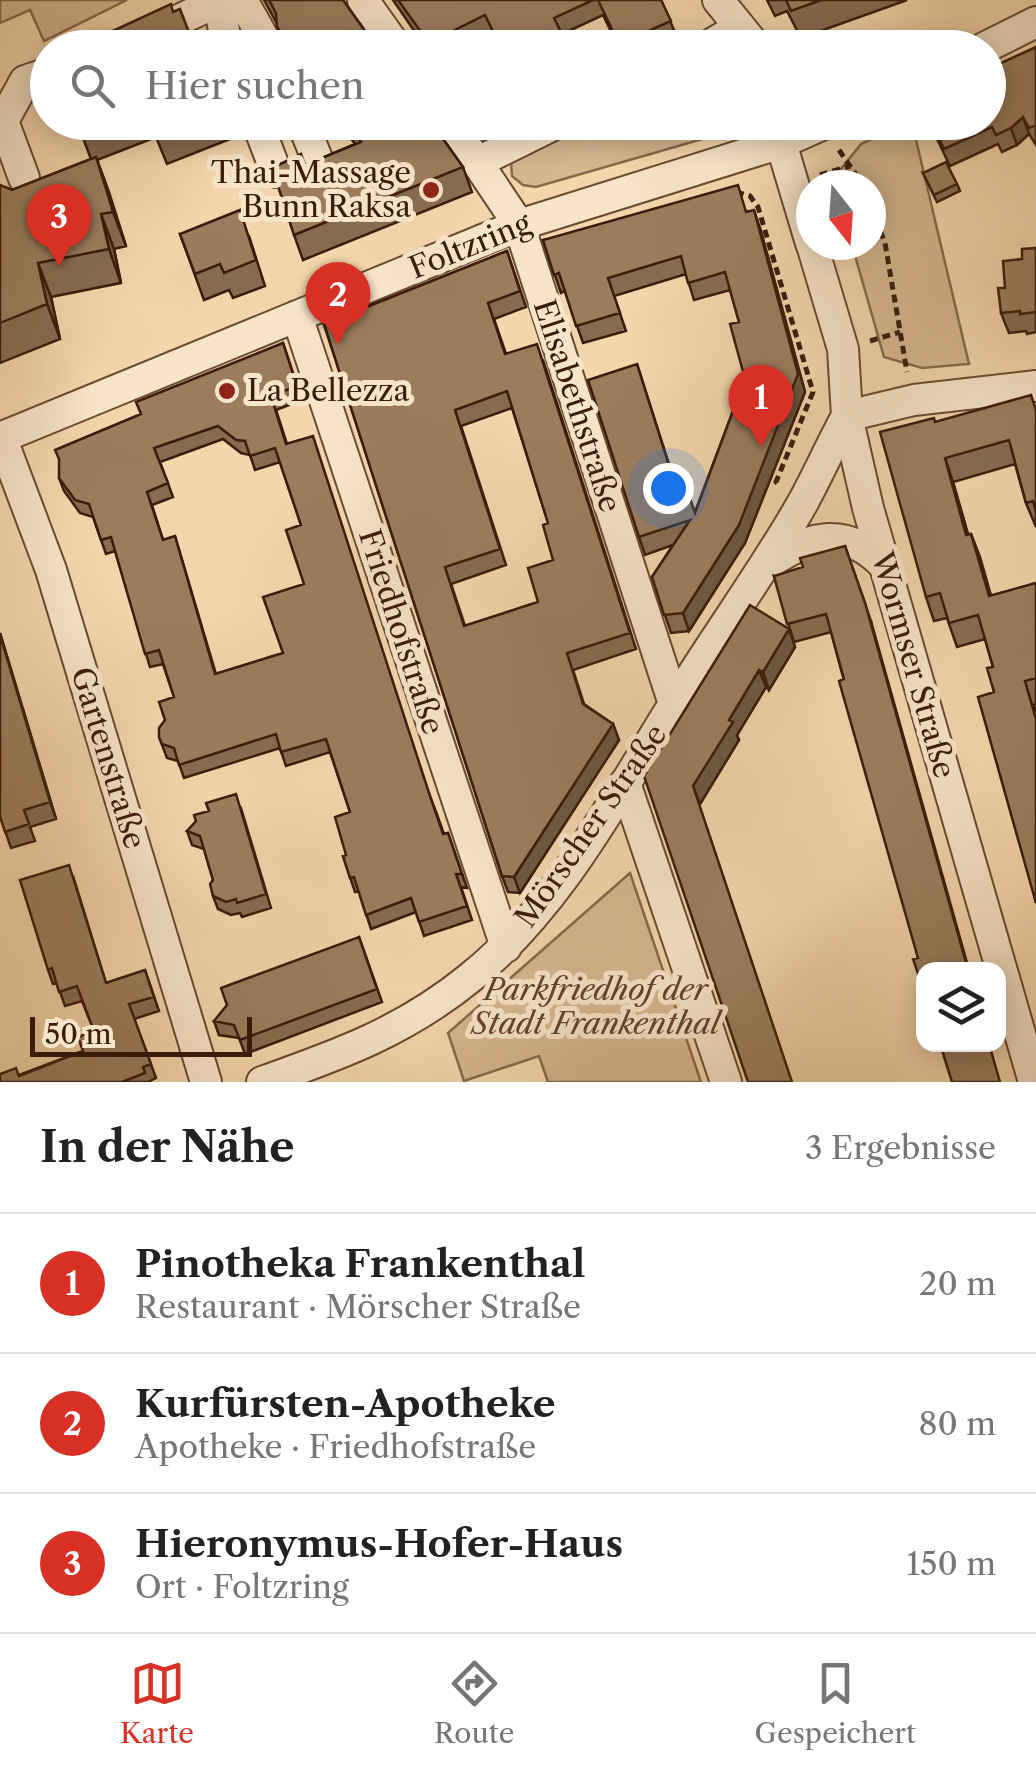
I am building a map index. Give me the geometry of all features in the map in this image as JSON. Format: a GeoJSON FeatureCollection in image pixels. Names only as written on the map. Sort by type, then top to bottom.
{"type":"FeatureCollection","features":[{"type":"Feature","properties":{"kind":"street"},"geometry":{"type":"LineString","coordinates":[[363,0],[384,30]]}},
{"type":"Feature","properties":{"kind":"street"},"geometry":{"type":"LineString","coordinates":[[718,0],[742,30]]}},
{"type":"Feature","properties":{"kind":"street"},"geometry":{"type":"LineString","coordinates":[[161,30],[227,1]]}},
{"type":"Feature","properties":{"kind":"street"},"geometry":{"type":"LineString","coordinates":[[227,1],[227,30]]}},
{"type":"Feature","properties":{"kind":"street"},"geometry":{"type":"LineString","coordinates":[[227,1],[253,30]]}},
{"type":"Feature","properties":{"kind":"street"},"geometry":{"type":"LineString","coordinates":[[1006,37],[1036,22]]}},
{"type":"Feature","properties":{"kind":"street"},"geometry":{"type":"LineString","coordinates":[[24,178],[3,121],[25,81],[30,79]]}},
{"type":"Feature","properties":{"kind":"street"},"geometry":{"type":"LineString","coordinates":[[263,140],[276,172]]}},
{"type":"Feature","properties":{"kind":"street"},"geometry":{"type":"LineString","coordinates":[[309,140],[318,162]]}},
{"type":"Feature","properties":{"kind":"street","name":"Elisabethstraße"},"geometry":{"type":"LineString","coordinates":[[463,140],[518,225],[674,704]]}},
{"type":"Feature","properties":{"kind":"street"},"geometry":{"type":"LineString","coordinates":[[478,162],[523,140]]}},
{"type":"Feature","properties":{"kind":"street","name":"Foltzring"},"geometry":{"type":"LineString","coordinates":[[1,438],[518,225],[709,166],[768,140]]}},
{"type":"Feature","properties":{"kind":"street","name":"Wormser Straße"},"geometry":{"type":"LineString","coordinates":[[786,140],[796,182]]}},
{"type":"Feature","properties":{"kind":"street","name":"Wormser Straße"},"geometry":{"type":"LineString","coordinates":[[816,260],[842,349],[848,416],[868,508],[1034,1082]]}},
{"type":"Feature","properties":{"kind":"street","name":"Friedhofstraße"},"geometry":{"type":"LineString","coordinates":[[297,316],[506,948]]}},
{"type":"Feature","properties":{"kind":"street"},"geometry":{"type":"LineString","coordinates":[[848,416],[914,400],[1036,386]]}},
{"type":"Feature","properties":{"kind":"street","name":"Mörscher Straße"},"geometry":{"type":"LineString","coordinates":[[262,1082],[358,1048],[416,1017],[506,948],[556,886],[625,783],[804,500],[848,416]]}},
{"type":"Feature","properties":{"kind":"street","name":"Gartenstraße"},"geometry":{"type":"LineString","coordinates":[[1,438],[50,570],[206,1082]]}},
{"type":"Feature","properties":{"kind":"street","name":"Mörscher Straße"},"geometry":{"type":"LineString","coordinates":[[762,568],[804,543],[826,539],[851,540],[869,549],[885,566]]}},
{"type":"Feature","properties":{"kind":"street"},"geometry":{"type":"LineString","coordinates":[[625,783],[726,1082]]}},
{"type":"Feature","properties":{"kind":"path"},"geometry":{"type":"LineString","coordinates":[[833,140],[852,170]]}},
{"type":"Feature","properties":{"kind":"path"},"geometry":{"type":"LineString","coordinates":[[709,166],[718,193],[750,196],[758,207],[813,392],[776,482]]}},
{"type":"Feature","properties":{"kind":"path"},"geometry":{"type":"LineString","coordinates":[[886,248],[914,400]]}},
{"type":"Feature","properties":{"kind":"green space"},"geometry":{"type":"Polygon","coordinates":[[[0,0],[127,0],[66,30],[39,30],[30,10],[0,23],[0,0]]]}},
{"type":"Feature","properties":{"kind":"green space"},"geometry":{"type":"Polygon","coordinates":[[[537,140],[699,140],[536,187],[523,185],[512,176],[511,162],[516,149],[537,140]]]}},
{"type":"Feature","properties":{"kind":"green space"},"geometry":{"type":"Polygon","coordinates":[[[870,140],[916,140],[969,364],[922,368],[884,357],[856,260],[886,260],[886,170],[840,170],[861,144],[870,140]]]}},
{"type":"Feature","properties":{"kind":"green space","name":"Parkfriedhof der Stadt Frankenthal"},"geometry":{"type":"Polygon","coordinates":[[[630,873],[701,1082],[548,1082],[539,1056],[464,1081],[448,1033],[630,873]]]}},
{"type":"Feature","properties":{"kind":"building"},"geometry":{"type":"Polygon","coordinates":[[[269,0],[343,0],[364,30],[279,30],[269,0]]]}},
{"type":"Feature","properties":{"kind":"building"},"geometry":{"type":"Polygon","coordinates":[[[398,0],[593,0],[554,18],[560,30],[492,30],[485,15],[455,30],[420,30],[398,0]]]}},
{"type":"Feature","properties":{"kind":"building"},"geometry":{"type":"Polygon","coordinates":[[[598,0],[661,0],[671,21],[651,30],[612,30],[598,0]]]}},
{"type":"Feature","properties":{"kind":"building"},"geometry":{"type":"Polygon","coordinates":[[[786,0],[821,0],[791,11],[786,0]]]}},
{"type":"Feature","properties":{"kind":"building"},"geometry":{"type":"Polygon","coordinates":[[[171,4],[173,12],[180,9],[188,30],[115,30],[171,4]]]}},
{"type":"Feature","properties":{"kind":"building"},"geometry":{"type":"Polygon","coordinates":[[[1036,47],[1036,125],[1029,128],[1023,117],[1006,130],[1006,61],[1036,47]]]}},
{"type":"Feature","properties":{"kind":"building"},"geometry":{"type":"Polygon","coordinates":[[[444,140],[463,167],[294,235],[272,168],[301,154],[305,165],[361,142],[444,140]]]}},
{"type":"Feature","properties":{"kind":"building"},"geometry":{"type":"Polygon","coordinates":[[[940,140],[964,140],[944,149],[940,140]]]}},
{"type":"Feature","properties":{"kind":"building"},"geometry":{"type":"Polygon","coordinates":[[[96,157],[113,212],[101,214],[109,249],[38,263],[47,304],[0,323],[0,185],[12,190],[96,157]]]}},
{"type":"Feature","properties":{"kind":"building"},"geometry":{"type":"Polygon","coordinates":[[[946,162],[957,184],[934,195],[923,173],[946,162]]]}},
{"type":"Feature","properties":{"kind":"building"},"geometry":{"type":"Polygon","coordinates":[[[738,185],[746,212],[754,210],[798,374],[739,525],[683,613],[664,615],[652,577],[690,520],[639,537],[588,380],[637,364],[673,478],[682,475],[695,513],[745,379],[730,324],[739,322],[725,272],[688,283],[681,256],[608,278],[620,313],[576,326],[559,273],[554,275],[543,240],[738,185]]]}},
{"type":"Feature","properties":{"kind":"building"},"geometry":{"type":"Polygon","coordinates":[[[240,210],[256,260],[224,273],[220,264],[195,274],[180,234],[240,210]]]}},
{"type":"Feature","properties":{"kind":"building"},"geometry":{"type":"Polygon","coordinates":[[[1036,248],[1036,312],[1001,313],[998,288],[1005,288],[1003,261],[1022,259],[1022,249],[1036,248]]]}},
{"type":"Feature","properties":{"kind":"building"},"geometry":{"type":"Polygon","coordinates":[[[507,251],[520,291],[488,303],[505,354],[537,344],[630,633],[567,653],[583,704],[613,724],[514,877],[502,876],[324,324],[507,251]],[[507,391],[455,410],[500,549],[445,567],[464,626],[538,602],[528,568],[553,560],[543,525],[548,523],[507,391]]]}},
{"type":"Feature","properties":{"kind":"building"},"geometry":{"type":"Polygon","coordinates":[[[283,343],[297,386],[271,396],[286,444],[313,436],[430,796],[462,874],[456,874],[467,906],[419,922],[411,898],[366,915],[343,856],[346,855],[335,817],[350,812],[326,739],[281,752],[276,734],[179,765],[174,748],[162,744],[159,728],[165,720],[159,702],[174,697],[159,650],[145,654],[111,537],[101,540],[89,504],[75,500],[59,478],[55,450],[141,414],[136,402],[283,343]],[[218,426],[154,448],[168,483],[147,492],[163,540],[175,536],[215,674],[283,653],[263,597],[304,584],[286,530],[301,525],[275,448],[250,456],[245,441],[236,440],[218,426]]]}},
{"type":"Feature","properties":{"kind":"building"},"geometry":{"type":"Polygon","coordinates":[[[1031,395],[1036,410],[1036,512],[1033,501],[1026,503],[1009,440],[945,458],[966,535],[971,534],[989,596],[1036,583],[1036,678],[1025,681],[1036,719],[1036,903],[978,697],[994,692],[987,668],[993,667],[978,615],[949,623],[940,593],[926,597],[880,432],[934,418],[935,422],[1031,395]]]}},
{"type":"Feature","properties":{"kind":"building"},"geometry":{"type":"Polygon","coordinates":[[[845,546],[865,603],[966,962],[916,962],[916,968],[913,959],[918,958],[839,681],[844,679],[826,614],[787,624],[774,576],[803,567],[800,558],[845,546]]]}},
{"type":"Feature","properties":{"kind":"building"},"geometry":{"type":"Polygon","coordinates":[[[750,605],[789,629],[763,672],[759,670],[729,720],[733,722],[693,786],[792,1082],[748,1082],[644,776],[750,605]]]}},
{"type":"Feature","properties":{"kind":"building"},"geometry":{"type":"Polygon","coordinates":[[[0,635],[50,802],[24,810],[29,824],[5,832],[0,816],[0,635]]]}},
{"type":"Feature","properties":{"kind":"building"},"geometry":{"type":"Polygon","coordinates":[[[236,794],[266,894],[237,903],[236,899],[226,902],[213,896],[213,880],[200,836],[187,831],[196,821],[194,815],[209,811],[206,803],[236,794]]]}},
{"type":"Feature","properties":{"kind":"building"},"geometry":{"type":"Polygon","coordinates":[[[69,865],[106,983],[145,970],[154,997],[129,1004],[151,1064],[143,1067],[145,1073],[122,1082],[0,1082],[0,1074],[16,1068],[19,1076],[83,1051],[78,1037],[94,1031],[77,986],[59,992],[52,968],[48,970],[20,880],[69,865]]]}},
{"type":"Feature","properties":{"kind":"building"},"geometry":{"type":"Polygon","coordinates":[[[359,937],[377,989],[240,1040],[234,1025],[214,1021],[227,1005],[221,988],[359,937]]]}},
{"type":"Feature","properties":{"kind":"building"},"geometry":{"type":"Polygon","coordinates":[[[943,1052],[991,1052],[1000,1082],[952,1082],[943,1052]]]}},
{"type":"Feature","properties":{"kind":"place","name":"Thai-Massage Bunn Raksa"},"geometry":{"type":"Point","coordinates":[431,190]}},
{"type":"Feature","properties":{"kind":"place","name":"Hieronymus-Hofer-Haus"},"geometry":{"type":"Point","coordinates":[59,266]}},
{"type":"Feature","properties":{"kind":"place","name":"Kurfürsten-Apotheke"},"geometry":{"type":"Point","coordinates":[338,344]}},
{"type":"Feature","properties":{"kind":"place","name":"La Bellezza"},"geometry":{"type":"Point","coordinates":[227,391]}},
{"type":"Feature","properties":{"kind":"place","name":"Pinotheka Frankenthal"},"geometry":{"type":"Point","coordinates":[761,447]}}]}
